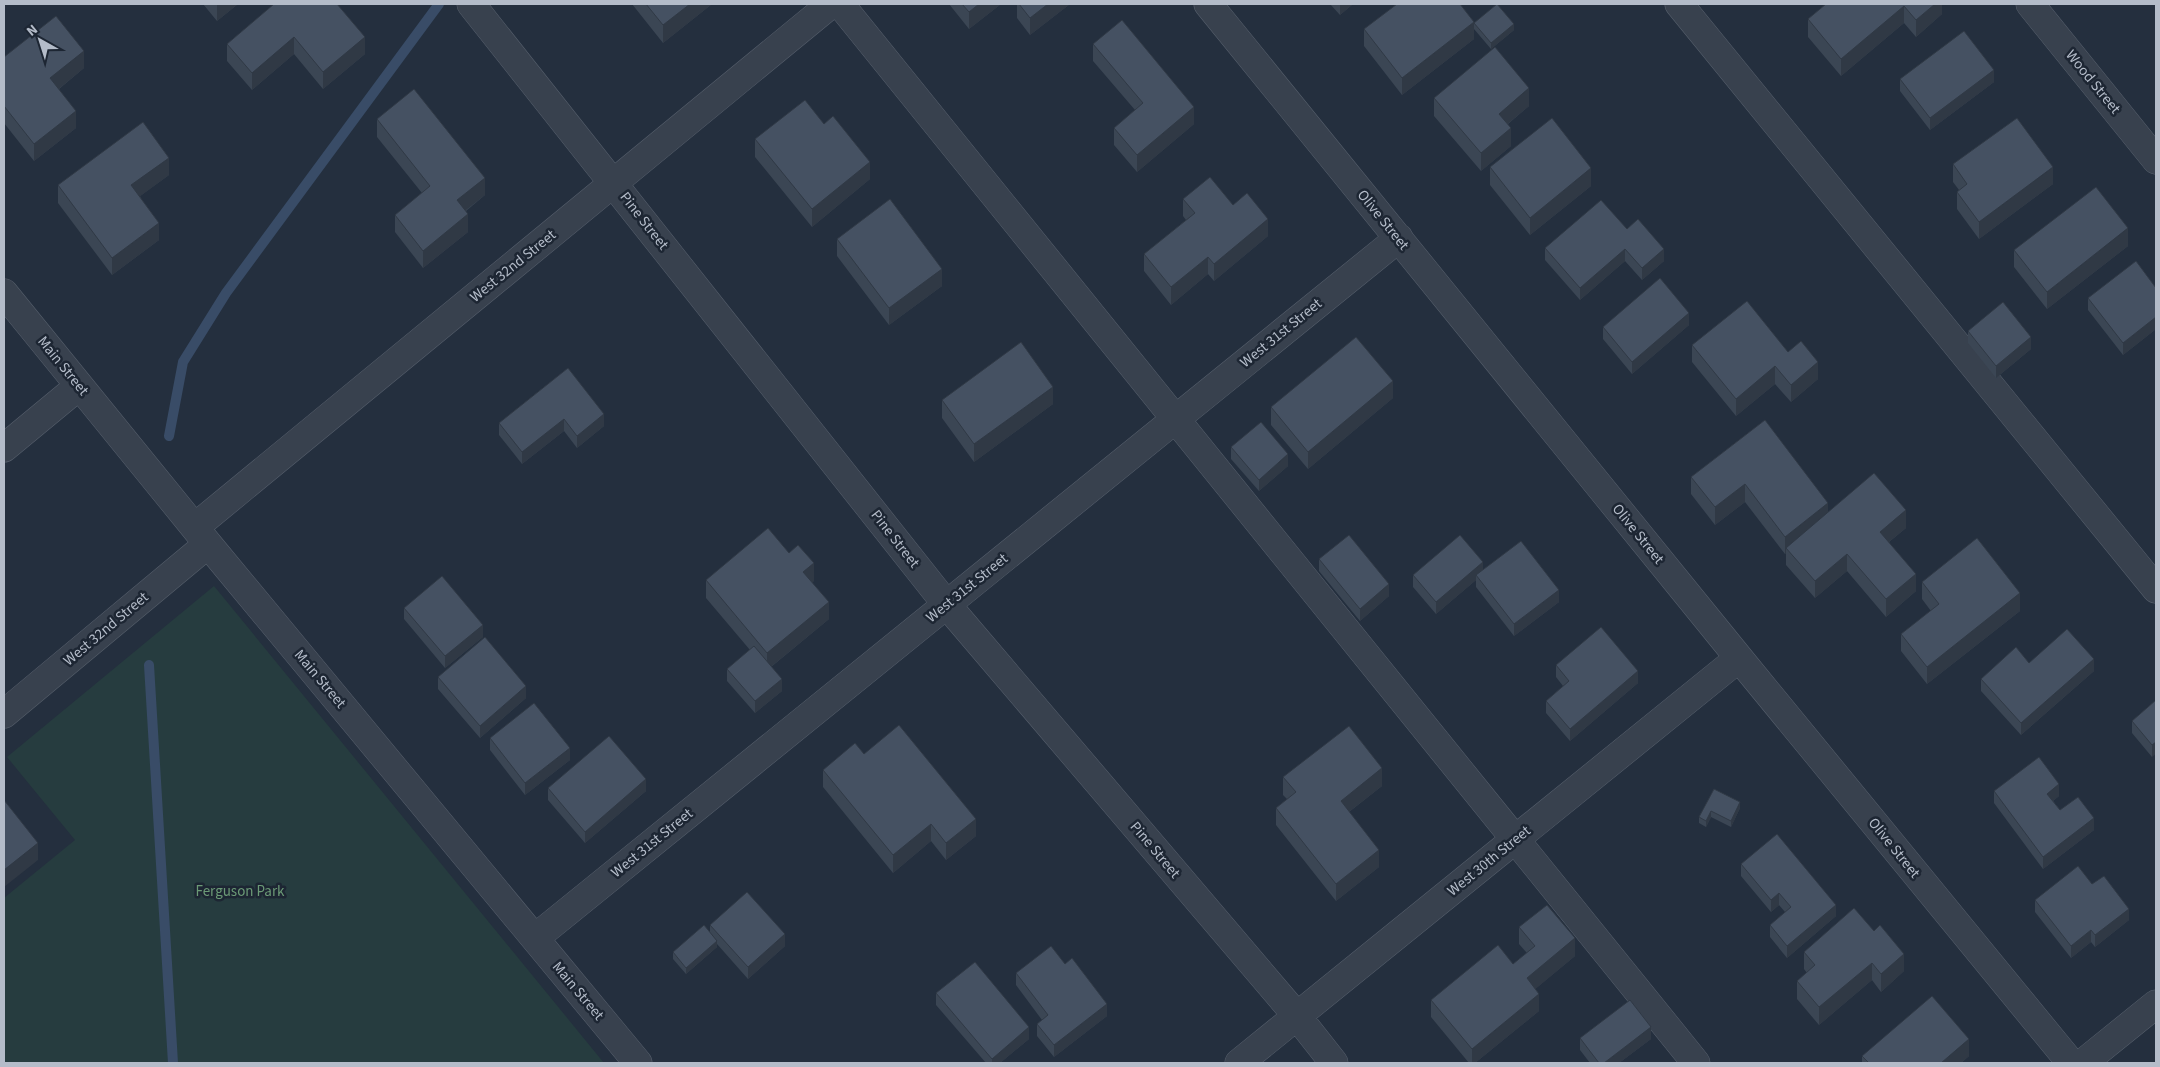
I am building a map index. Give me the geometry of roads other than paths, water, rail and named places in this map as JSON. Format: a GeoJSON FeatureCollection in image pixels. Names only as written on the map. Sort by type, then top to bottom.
{"type":"FeatureCollection","features":[{"type":"Feature","properties":{"kind":"street","name":"Pine Street"},"geometry":{"type":"LineString","coordinates":[[471,4],[614,182],[947,605],[1297,1016],[1334,1063]]}},
{"type":"Feature","properties":{"kind":"street","name":"West 32nd Street"},"geometry":{"type":"LineString","coordinates":[[4,714],[202,536],[614,182],[831,4]]}},
{"type":"Feature","properties":{"kind":"street"},"geometry":{"type":"LineString","coordinates":[[840,4],[1696,1063]]}},
{"type":"Feature","properties":{"kind":"street","name":"Olive Street"},"geometry":{"type":"LineString","coordinates":[[1208,4],[1739,658],[2071,1063]]}},
{"type":"Feature","properties":{"kind":"street"},"geometry":{"type":"LineString","coordinates":[[1679,4],[2156,589]]}},
{"type":"Feature","properties":{"kind":"street","name":"Wood Street"},"geometry":{"type":"LineString","coordinates":[[2030,4],[2156,160]]}},
{"type":"Feature","properties":{"kind":"street","name":"West 31st Street"},"geometry":{"type":"LineString","coordinates":[[535,938],[1399,238]]}},
{"type":"Feature","properties":{"kind":"street","name":"Main Street"},"geometry":{"type":"LineString","coordinates":[[4,293],[202,536],[638,1063]]}},
{"type":"Feature","properties":{"kind":"street"},"geometry":{"type":"LineString","coordinates":[[4,448],[79,386]]}},
{"type":"Feature","properties":{"kind":"street","name":"West 30th Street"},"geometry":{"type":"LineString","coordinates":[[1238,1063],[1739,658]]}},
{"type":"Feature","properties":{"kind":"street"},"geometry":{"type":"LineString","coordinates":[[2084,1063],[2156,1004]]}},
{"type":"Feature","properties":{"kind":"waterway"},"geometry":{"type":"LineString","coordinates":[[169,436],[183,362],[226,293],[439,4]]}},
{"type":"Feature","properties":{"kind":"waterway"},"geometry":{"type":"LineString","coordinates":[[149,665],[173,1063]]}},
{"type":"Feature","properties":{"kind":"park label","name":"Ferguson Park"},"geometry":{"type":"Point","coordinates":[240,891]}}]}
